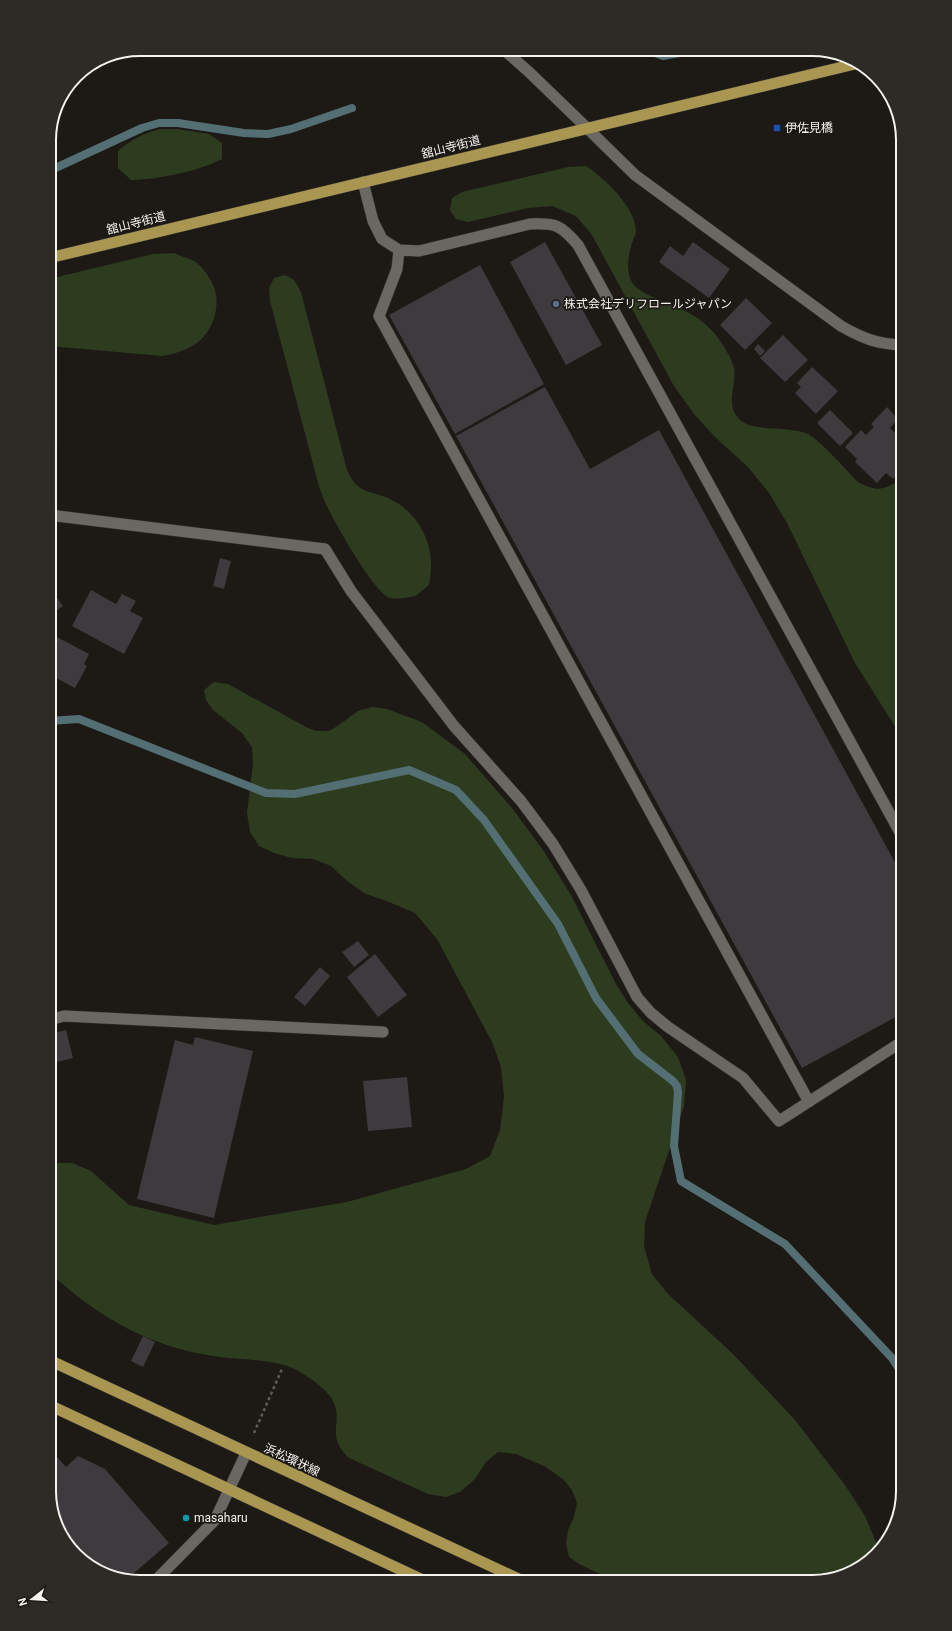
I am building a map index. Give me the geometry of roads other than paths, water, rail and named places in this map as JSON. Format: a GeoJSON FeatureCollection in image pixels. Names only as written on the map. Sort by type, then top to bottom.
{"type":"FeatureCollection","features":[{"type":"Feature","properties":{"kind":"main road","name":"舘山寺街道"},"geometry":{"type":"LineString","coordinates":[[56,256],[850,65]]}},
{"type":"Feature","properties":{"kind":"main road","name":"浜松環状線"},"geometry":{"type":"LineString","coordinates":[[56,1363],[510,1575]]}},
{"type":"Feature","properties":{"kind":"main road"},"geometry":{"type":"LineString","coordinates":[[56,1408],[412,1575]]}},
{"type":"Feature","properties":{"kind":"street"},"geometry":{"type":"LineString","coordinates":[[511,56],[635,174],[841,326],[862,337],[884,344],[896,345]]}},
{"type":"Feature","properties":{"kind":"street"},"geometry":{"type":"LineString","coordinates":[[363,182],[373,222],[382,239],[399,250],[419,251],[530,224],[549,223],[566,230],[578,245],[896,825]]}},
{"type":"Feature","properties":{"kind":"street"},"geometry":{"type":"LineString","coordinates":[[399,250],[397,269],[379,316],[809,1102]]}},
{"type":"Feature","properties":{"kind":"street"},"geometry":{"type":"LineString","coordinates":[[56,516],[325,549],[351,591],[454,726],[521,801],[553,844],[581,890],[637,997],[651,1013],[668,1027],[742,1078],[779,1121],[896,1046]]}},
{"type":"Feature","properties":{"kind":"street"},"geometry":{"type":"LineString","coordinates":[[56,1018],[64,1016],[383,1032]]}},
{"type":"Feature","properties":{"kind":"street"},"geometry":{"type":"LineString","coordinates":[[161,1575],[215,1520],[246,1453]]}},
{"type":"Feature","properties":{"kind":"waterway"},"geometry":{"type":"LineString","coordinates":[[56,168],[142,128],[159,123],[178,123],[244,133],[268,134],[291,129],[352,108]]}},
{"type":"Feature","properties":{"kind":"waterway"},"geometry":{"type":"LineString","coordinates":[[56,721],[79,719],[266,793],[295,794],[409,770],[456,790],[484,820],[558,924],[596,998],[638,1054],[673,1081],[677,1086],[678,1093],[674,1146],[681,1181],[785,1244],[892,1358],[896,1364]]}},
{"type":"Feature","properties":{"kind":"place","name":"伊佐見橋"},"geometry":{"type":"Point","coordinates":[777,128]}},
{"type":"Feature","properties":{"kind":"place","name":"株式会社デリフロールジャパン"},"geometry":{"type":"Point","coordinates":[556,304]}},
{"type":"Feature","properties":{"kind":"place","name":"masaharu"},"geometry":{"type":"Point","coordinates":[186,1518]}}]}
